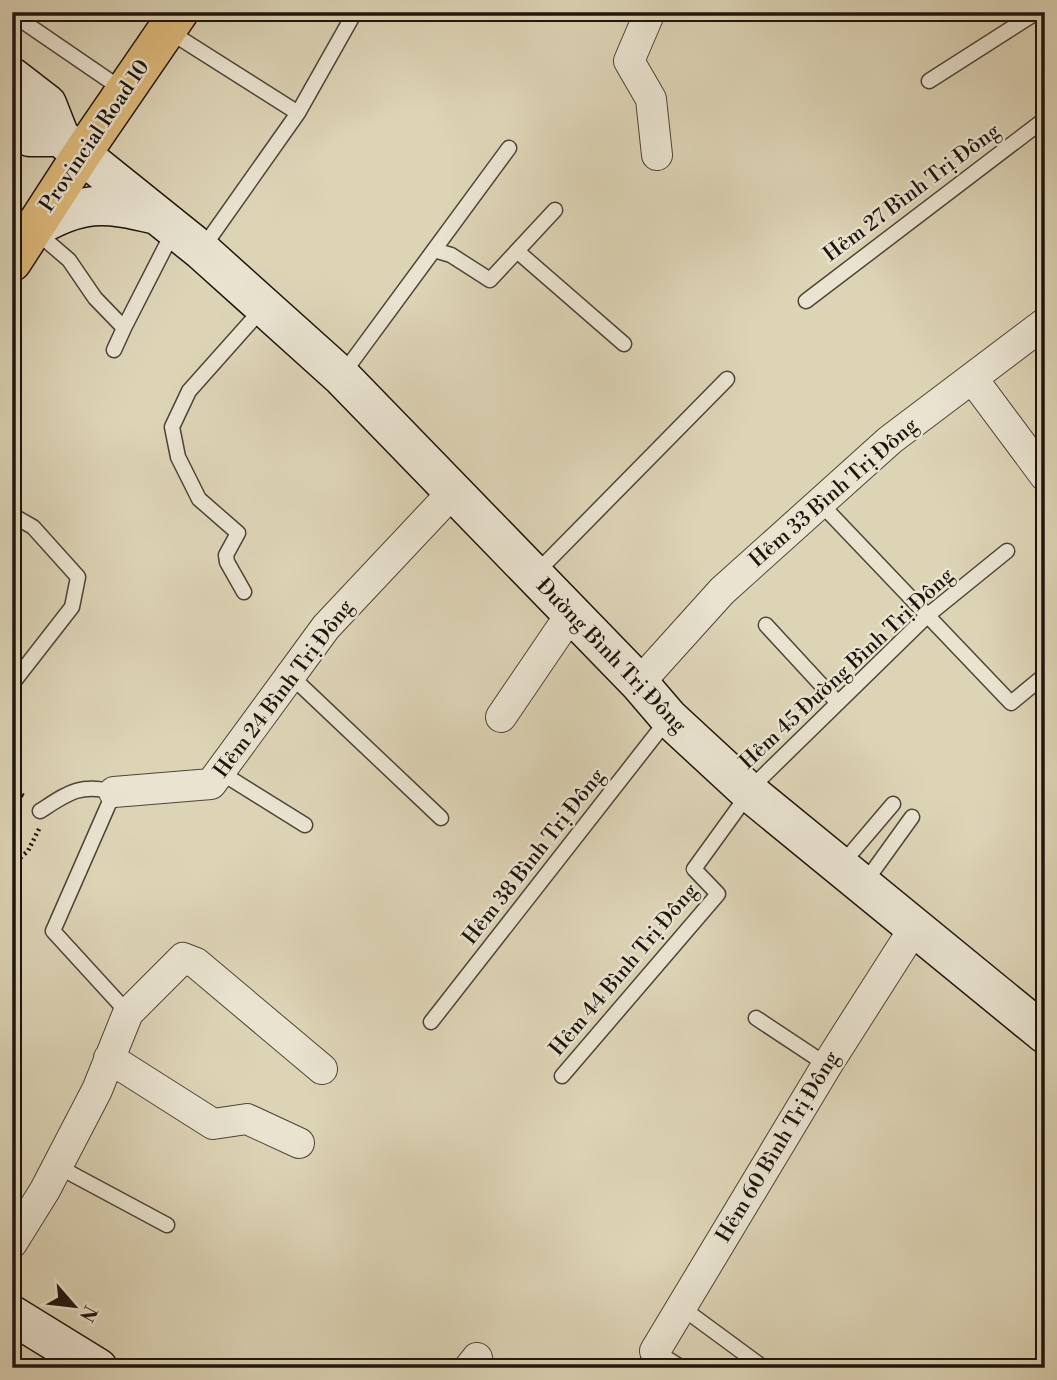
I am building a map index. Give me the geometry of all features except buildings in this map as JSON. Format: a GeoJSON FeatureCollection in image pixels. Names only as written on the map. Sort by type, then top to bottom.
{"type":"FeatureCollection","features":[{"type":"Feature","properties":{"kind":"main road","name":"Provincial Road 10"},"geometry":{"type":"LineString","coordinates":[[12,262],[33,229],[71,144],[124,91],[173,21]]}},
{"type":"Feature","properties":{"kind":"street"},"geometry":{"type":"LineString","coordinates":[[650,12],[629,61],[651,100],[657,155]]}},
{"type":"Feature","properties":{"kind":"street"},"geometry":{"type":"LineString","coordinates":[[12,77],[47,104],[71,144]]}},
{"type":"Feature","properties":{"kind":"street"},"geometry":{"type":"LineString","coordinates":[[12,124],[30,137],[71,144]]}},
{"type":"Feature","properties":{"kind":"street","name":"Đường Bình Trị Đông"},"geometry":{"type":"LineString","coordinates":[[71,144],[179,232],[341,376],[639,683],[669,718],[748,791],[1045,1034]]}},
{"type":"Feature","properties":{"kind":"street"},"geometry":{"type":"LineString","coordinates":[[33,229],[62,211],[93,206],[131,209],[179,232]]}},
{"type":"Feature","properties":{"kind":"street","name":"Hẻm 33 Bình Trị Đông"},"geometry":{"type":"LineString","coordinates":[[639,683],[722,591],[890,440],[1045,323]]}},
{"type":"Feature","properties":{"kind":"street"},"geometry":{"type":"LineString","coordinates":[[972,379],[1045,476]]}},
{"type":"Feature","properties":{"kind":"street","name":"Hẻm 24 Bình Trị Đông"},"geometry":{"type":"LineString","coordinates":[[114,792],[211,784],[326,627],[452,493]]}},
{"type":"Feature","properties":{"kind":"street"},"geometry":{"type":"LineString","coordinates":[[501,717],[571,614]]}},
{"type":"Feature","properties":{"kind":"street","name":"Hẻm 60 Bình Trị Đông"},"geometry":{"type":"LineString","coordinates":[[649,1359],[827,1065],[915,927]]}},
{"type":"Feature","properties":{"kind":"street"},"geometry":{"type":"LineString","coordinates":[[12,1243],[97,1090],[128,1013],[178,962],[187,958],[322,1069]]}},
{"type":"Feature","properties":{"kind":"street"},"geometry":{"type":"LineString","coordinates":[[109,1058],[213,1124],[247,1119],[299,1143]]}},
{"type":"Feature","properties":{"kind":"street"},"geometry":{"type":"LineString","coordinates":[[12,1315],[98,1368]]}},
{"type":"Feature","properties":{"kind":"lane"},"geometry":{"type":"LineString","coordinates":[[114,349],[179,232],[298,113],[355,12]]}},
{"type":"Feature","properties":{"kind":"lane"},"geometry":{"type":"LineString","coordinates":[[929,81],[1037,12]]}},
{"type":"Feature","properties":{"kind":"lane"},"geometry":{"type":"LineString","coordinates":[[12,14],[124,91]]}},
{"type":"Feature","properties":{"kind":"lane"},"geometry":{"type":"LineString","coordinates":[[173,21],[298,113]]}},
{"type":"Feature","properties":{"kind":"lane","name":"Hẻm 27 Bình Trị Đông"},"geometry":{"type":"LineString","coordinates":[[806,301],[1045,119]]}},
{"type":"Feature","properties":{"kind":"lane"},"geometry":{"type":"LineString","coordinates":[[341,376],[509,148]]}},
{"type":"Feature","properties":{"kind":"lane"},"geometry":{"type":"LineString","coordinates":[[434,250],[451,255],[490,280],[555,210]]}},
{"type":"Feature","properties":{"kind":"lane"},"geometry":{"type":"LineString","coordinates":[[33,229],[69,260],[95,298],[124,328]]}},
{"type":"Feature","properties":{"kind":"lane"},"geometry":{"type":"LineString","coordinates":[[517,251],[624,344]]}},
{"type":"Feature","properties":{"kind":"lane"},"geometry":{"type":"LineString","coordinates":[[244,592],[227,562],[226,555],[238,533],[199,499],[178,457],[172,427],[189,391],[264,307]]}},
{"type":"Feature","properties":{"kind":"lane"},"geometry":{"type":"LineString","coordinates":[[533,576],[727,379]]}},
{"type":"Feature","properties":{"kind":"lane"},"geometry":{"type":"LineString","coordinates":[[821,504],[1011,703],[1045,675]]}},
{"type":"Feature","properties":{"kind":"lane"},"geometry":{"type":"LineString","coordinates":[[12,515],[33,527],[78,577],[72,607],[12,684]]}},
{"type":"Feature","properties":{"kind":"lane","name":"Hẻm 45 Đường Bình Trị Đông"},"geometry":{"type":"LineString","coordinates":[[748,791],[928,615],[1007,551]]}},
{"type":"Feature","properties":{"kind":"lane"},"geometry":{"type":"LineString","coordinates":[[766,625],[838,704]]}},
{"type":"Feature","properties":{"kind":"lane"},"geometry":{"type":"LineString","coordinates":[[291,676],[441,818]]}},
{"type":"Feature","properties":{"kind":"lane","name":"Hẻm 38 Bình Trị Đông"},"geometry":{"type":"LineString","coordinates":[[431,1022],[669,718]]}},
{"type":"Feature","properties":{"kind":"lane"},"geometry":{"type":"LineString","coordinates":[[220,772],[305,825]]}},
{"type":"Feature","properties":{"kind":"lane"},"geometry":{"type":"LineString","coordinates":[[41,818],[69,792],[93,787],[114,792],[52,931],[128,1013]]}},
{"type":"Feature","properties":{"kind":"lane","name":"Hẻm 44 Bình Trị Đông"},"geometry":{"type":"LineString","coordinates":[[562,1076],[718,894],[694,869],[748,791]]}},
{"type":"Feature","properties":{"kind":"lane"},"geometry":{"type":"LineString","coordinates":[[850,877],[893,804]]}},
{"type":"Feature","properties":{"kind":"lane"},"geometry":{"type":"LineString","coordinates":[[850,877],[912,817]]}},
{"type":"Feature","properties":{"kind":"lane"},"geometry":{"type":"LineString","coordinates":[[757,1018],[827,1065]]}},
{"type":"Feature","properties":{"kind":"lane"},"geometry":{"type":"LineString","coordinates":[[57,1166],[167,1225]]}},
{"type":"Feature","properties":{"kind":"lane"},"geometry":{"type":"LineString","coordinates":[[681,1307],[764,1368]]}},
{"type":"Feature","properties":{"kind":"lane"},"geometry":{"type":"LineString","coordinates":[[649,1359],[682,1368]]}},
{"type":"Feature","properties":{"kind":"path"},"geometry":{"type":"LineString","coordinates":[[12,865],[28,851],[41,818]]}}]}
